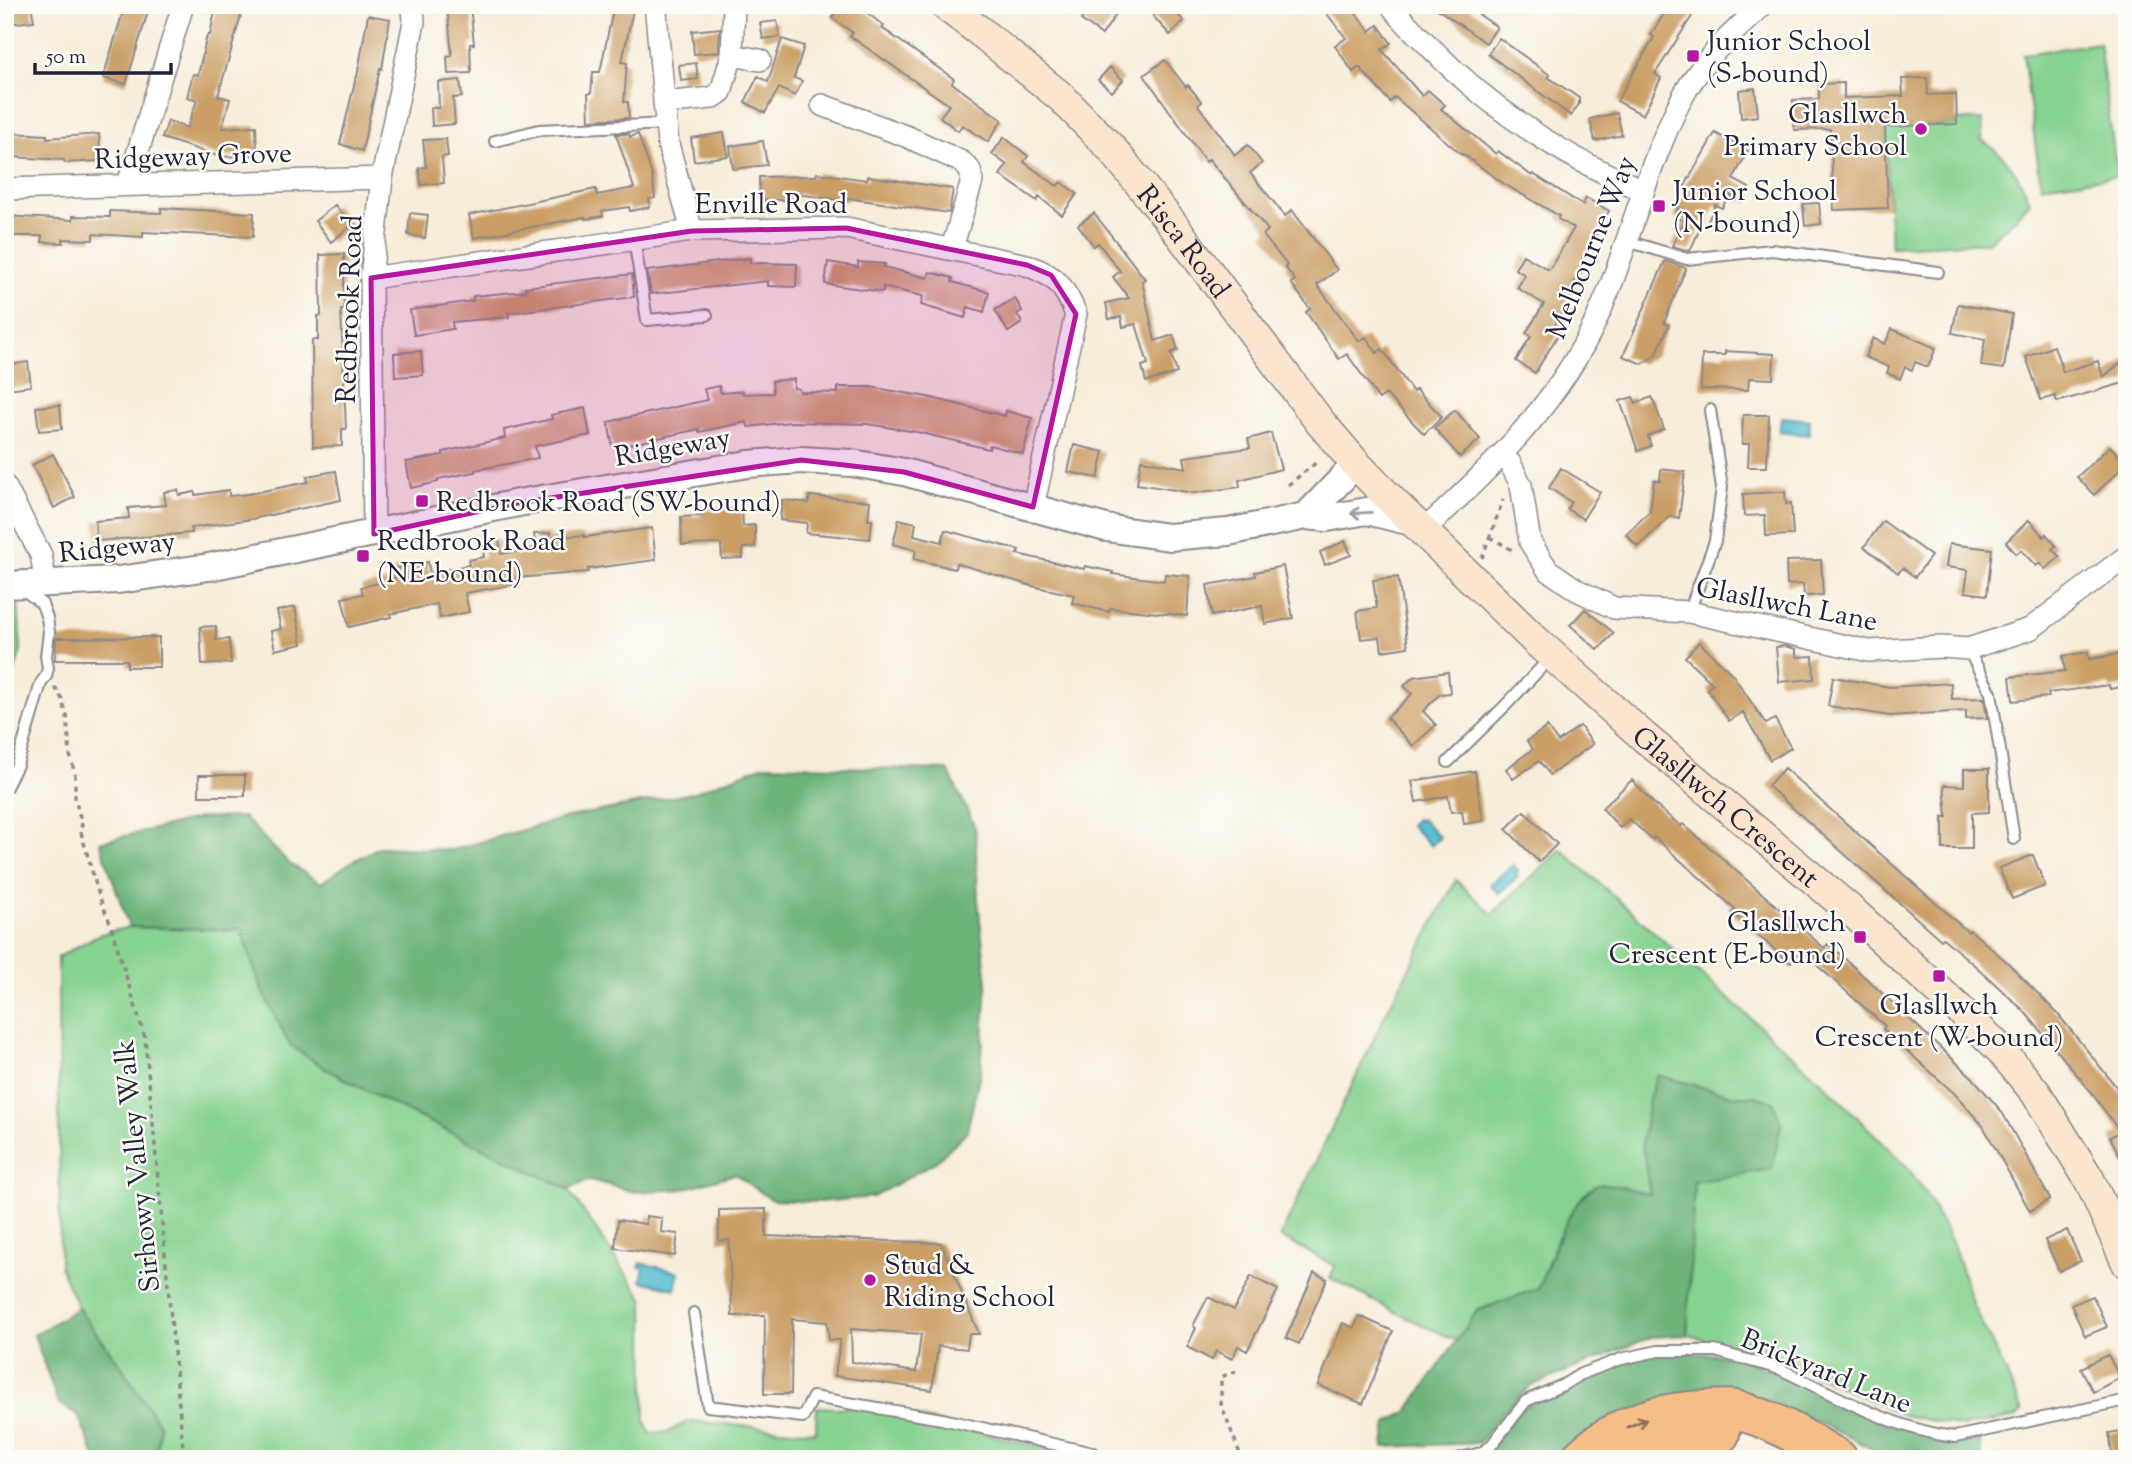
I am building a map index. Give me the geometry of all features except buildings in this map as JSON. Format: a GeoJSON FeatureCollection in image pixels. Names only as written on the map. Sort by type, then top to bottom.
{"type":"FeatureCollection","features":[{"type":"Feature","properties":{"kind":"highway"},"geometry":{"type":"LineString","coordinates":[[1580,1459],[1594,1446],[1641,1420],[1664,1414],[1733,1410],[1779,1425],[1838,1459]]}},
{"type":"Feature","properties":{"kind":"highway"},"geometry":{"type":"LineString","coordinates":[[1629,1459],[1655,1444],[1697,1433],[1725,1434],[1768,1448],[1791,1459]]}},
{"type":"Feature","properties":{"kind":"main road","name":"Risca Road"},"geometry":{"type":"LineString","coordinates":[[945,5],[1061,97],[1111,148],[1356,464],[1412,519]]}},
{"type":"Feature","properties":{"kind":"main road","name":"Glasllwch Crescent"},"geometry":{"type":"LineString","coordinates":[[1412,519],[1552,656],[1855,914],[2000,1049],[2036,1093],[2089,1178],[2127,1263]]}},
{"type":"Feature","properties":{"kind":"street"},"geometry":{"type":"LineString","coordinates":[[128,184],[183,5]]}},
{"type":"Feature","properties":{"kind":"street","name":"Redbrook Road"},"geometry":{"type":"LineString","coordinates":[[374,534],[371,278],[382,178],[414,22],[413,5]]}},
{"type":"Feature","properties":{"kind":"street"},"geometry":{"type":"LineString","coordinates":[[658,5],[656,13],[668,144],[692,230]]}},
{"type":"Feature","properties":{"kind":"street"},"geometry":{"type":"LineString","coordinates":[[665,113],[712,98],[721,92],[732,55],[734,5]]}},
{"type":"Feature","properties":{"kind":"street"},"geometry":{"type":"LineString","coordinates":[[1391,5],[1454,72],[1496,108],[1566,153],[1602,173],[1643,190]]}},
{"type":"Feature","properties":{"kind":"street","name":"Melbourne Way"},"geometry":{"type":"LineString","coordinates":[[1412,519],[1507,464],[1572,366],[1591,331],[1675,110],[1696,75],[1725,40],[1763,5]]}},
{"type":"Feature","properties":{"kind":"street"},"geometry":{"type":"LineString","coordinates":[[732,55],[760,60]]}},
{"type":"Feature","properties":{"kind":"street"},"geometry":{"type":"LineString","coordinates":[[822,105],[908,137],[962,162],[970,170],[972,181],[952,248]]}},
{"type":"Feature","properties":{"kind":"street","name":"Ridgeway Grove"},"geometry":{"type":"LineString","coordinates":[[5,189],[382,178]]}},
{"type":"Feature","properties":{"kind":"street","name":"Enville Road"},"geometry":{"type":"LineString","coordinates":[[371,278],[692,230],[846,228],[1027,265],[1051,275],[1068,294],[1076,314],[1033,507]]}},
{"type":"Feature","properties":{"kind":"street","name":"Ridgeway"},"geometry":{"type":"LineString","coordinates":[[12,586],[118,580],[209,567],[518,503],[748,464],[800,460],[852,463],[904,472],[1106,528],[1169,537],[1228,532],[1306,516],[1327,518],[1367,512],[1412,519]]}},
{"type":"Feature","properties":{"kind":"street"},"geometry":{"type":"LineString","coordinates":[[1306,516],[1356,464]]}},
{"type":"Feature","properties":{"kind":"street","name":"Glasllwch Lane"},"geometry":{"type":"LineString","coordinates":[[1507,464],[1521,485],[1530,542],[1548,570],[1577,590],[1614,608],[1689,612],[1869,651],[1942,647],[1968,649],[2030,629],[2127,556]]}},
{"type":"Feature","properties":{"kind":"street"},"geometry":{"type":"LineString","coordinates":[[5,486],[41,555],[46,585]]}},
{"type":"Feature","properties":{"kind":"lane"},"geometry":{"type":"LineString","coordinates":[[495,141],[539,130],[665,113]]}},
{"type":"Feature","properties":{"kind":"lane"},"geometry":{"type":"LineString","coordinates":[[634,239],[647,320],[707,315]]}},
{"type":"Feature","properties":{"kind":"lane"},"geometry":{"type":"LineString","coordinates":[[1627,242],[1687,259],[1772,250],[1938,272]]}},
{"type":"Feature","properties":{"kind":"lane"},"geometry":{"type":"LineString","coordinates":[[1689,612],[1715,541],[1722,487],[1710,410]]}},
{"type":"Feature","properties":{"kind":"lane"},"geometry":{"type":"LineString","coordinates":[[5,789],[18,765],[41,683],[46,676],[47,618],[42,604],[12,586]]}},
{"type":"Feature","properties":{"kind":"lane"},"geometry":{"type":"LineString","coordinates":[[1968,649],[1991,693],[2014,839]]}},
{"type":"Feature","properties":{"kind":"lane"},"geometry":{"type":"LineString","coordinates":[[1448,762],[1552,656]]}},
{"type":"Feature","properties":{"kind":"lane"},"geometry":{"type":"LineString","coordinates":[[694,1313],[708,1406],[803,1417],[813,1397],[942,1419],[1093,1453],[1104,1459]]}},
{"type":"Feature","properties":{"kind":"lane","name":"Brickyard Lane"},"geometry":{"type":"LineString","coordinates":[[1457,1459],[1481,1453],[1490,1447],[1526,1401],[1603,1365],[1658,1351],[1715,1351],[1780,1369],[1904,1426],[1930,1434],[1955,1437],[1979,1434],[2049,1415],[2127,1401]]}},
{"type":"Feature","properties":{"kind":"path"},"geometry":{"type":"LineString","coordinates":[[1288,485],[1317,462]]}},
{"type":"Feature","properties":{"kind":"path"},"geometry":{"type":"LineString","coordinates":[[1474,580],[1507,464]]}},
{"type":"Feature","properties":{"kind":"path","name":"Sirhowy Valley Walk"},"geometry":{"type":"LineString","coordinates":[[46,676],[62,699],[67,716],[70,755],[75,774],[75,798],[82,825],[80,829],[145,1038],[184,1459]]}},
{"type":"Feature","properties":{"kind":"path"},"geometry":{"type":"LineString","coordinates":[[1236,1371],[1221,1377],[1221,1404],[1241,1459]]}},
{"type":"Feature","properties":{"kind":"highlighted area"},"geometry":{"type":"Polygon","coordinates":[[[846,228],[1027,265],[1051,275],[1076,314],[1033,507],[904,472],[801,460],[518,503],[374,534],[371,278],[692,231],[846,228]]]}},
{"type":"Feature","properties":{"kind":"green space"},"geometry":{"type":"Polygon","coordinates":[[[2099,43],[2117,176],[2041,186],[2023,54],[2099,43]]]}},
{"type":"Feature","properties":{"kind":"green space"},"geometry":{"type":"Polygon","coordinates":[[[1957,120],[1982,120],[1982,140],[2011,167],[2030,202],[1988,242],[1891,247],[1885,127],[1957,124],[1957,120]]]}},
{"type":"Feature","properties":{"kind":"green space"},"geometry":{"type":"Polygon","coordinates":[[[5,552],[19,586],[21,650],[5,717],[5,552]]]}},
{"type":"Feature","properties":{"kind":"green space"},"geometry":{"type":"Polygon","coordinates":[[[764,765],[948,770],[975,827],[978,901],[987,984],[981,1069],[967,1131],[937,1161],[873,1197],[819,1202],[772,1200],[735,1174],[683,1189],[635,1192],[590,1180],[568,1189],[390,1103],[326,1069],[290,1045],[263,993],[241,930],[129,927],[100,842],[200,818],[243,817],[290,864],[321,883],[346,865],[379,847],[452,850],[564,818],[692,793],[764,765]]]}},
{"type":"Feature","properties":{"kind":"green space"},"geometry":{"type":"Polygon","coordinates":[[[1561,849],[1821,1081],[1907,1167],[1925,1192],[1953,1244],[1974,1308],[2022,1411],[2017,1417],[1963,1427],[1903,1415],[1772,1355],[1687,1335],[1694,1182],[1754,1096],[1735,1096],[1657,1076],[1642,1142],[1650,1195],[1603,1184],[1558,1237],[1539,1288],[1477,1310],[1457,1341],[1330,1278],[1335,1266],[1280,1237],[1390,1005],[1456,880],[1492,914],[1561,849]]]}},
{"type":"Feature","properties":{"kind":"green space"},"geometry":{"type":"Polygon","coordinates":[[[129,927],[241,930],[263,993],[326,1069],[568,1189],[644,1300],[645,1421],[650,1433],[668,1432],[689,1421],[816,1432],[817,1407],[851,1406],[921,1418],[1089,1459],[156,1459],[160,1426],[121,1366],[78,1308],[60,1267],[58,957],[98,935],[129,927]]]}},
{"type":"Feature","properties":{"kind":"green space"},"geometry":{"type":"Polygon","coordinates":[[[1657,1075],[1735,1096],[1754,1096],[1773,1101],[1781,1124],[1772,1169],[1694,1182],[1687,1335],[1651,1337],[1531,1386],[1504,1411],[1479,1443],[1384,1447],[1387,1423],[1407,1412],[1477,1311],[1539,1288],[1563,1228],[1581,1199],[1591,1189],[1607,1184],[1650,1194],[1642,1142],[1649,1099],[1657,1075]]]}},
{"type":"Feature","properties":{"kind":"green space"},"geometry":{"type":"Polygon","coordinates":[[[78,1308],[121,1366],[160,1426],[156,1459],[96,1459],[78,1415],[58,1403],[34,1335],[78,1308]]]}},
{"type":"Feature","properties":{"kind":"green space"},"geometry":{"type":"Polygon","coordinates":[[[1658,1351],[1734,1356],[1930,1434],[1979,1434],[1982,1459],[1888,1459],[1863,1444],[1773,1401],[1739,1397],[1571,1459],[1489,1459],[1490,1447],[1519,1410],[1563,1385],[1658,1351]]]}},
{"type":"Feature","properties":{"kind":"water"},"geometry":{"type":"Polygon","coordinates":[[[1781,417],[1810,420],[1809,435],[1779,432],[1781,417]]]}},
{"type":"Feature","properties":{"kind":"water"},"geometry":{"type":"Polygon","coordinates":[[[1416,819],[1421,819],[1440,837],[1431,846],[1410,825],[1416,819]]]}},
{"type":"Feature","properties":{"kind":"water"},"geometry":{"type":"Polygon","coordinates":[[[1513,865],[1518,876],[1499,894],[1490,884],[1513,865]]]}},
{"type":"Feature","properties":{"kind":"water"},"geometry":{"type":"Polygon","coordinates":[[[641,1263],[679,1272],[675,1289],[641,1281],[644,1268],[639,1267],[641,1263]]]}},
{"type":"Feature","properties":{"kind":"place","name":"Junior School (S-bound)"},"geometry":{"type":"Point","coordinates":[1693,56]}},
{"type":"Feature","properties":{"kind":"place","name":"Glasllwch Primary School"},"geometry":{"type":"Point","coordinates":[1921,129]}},
{"type":"Feature","properties":{"kind":"place","name":"Junior School (N-bound)"},"geometry":{"type":"Point","coordinates":[1659,206]}},
{"type":"Feature","properties":{"kind":"place","name":"Redbrook Road (SW-bound)"},"geometry":{"type":"Point","coordinates":[422,501]}},
{"type":"Feature","properties":{"kind":"place","name":"Redbrook Road (NE-bound)"},"geometry":{"type":"Point","coordinates":[363,556]}},
{"type":"Feature","properties":{"kind":"place","name":"Glasllwch Crescent (E-bound)"},"geometry":{"type":"Point","coordinates":[1860,937]}},
{"type":"Feature","properties":{"kind":"place","name":"Glasllwch Crescent (W-bound)"},"geometry":{"type":"Point","coordinates":[1939,976]}},
{"type":"Feature","properties":{"kind":"place","name":"Stud & Riding School"},"geometry":{"type":"Point","coordinates":[870,1280]}}]}
